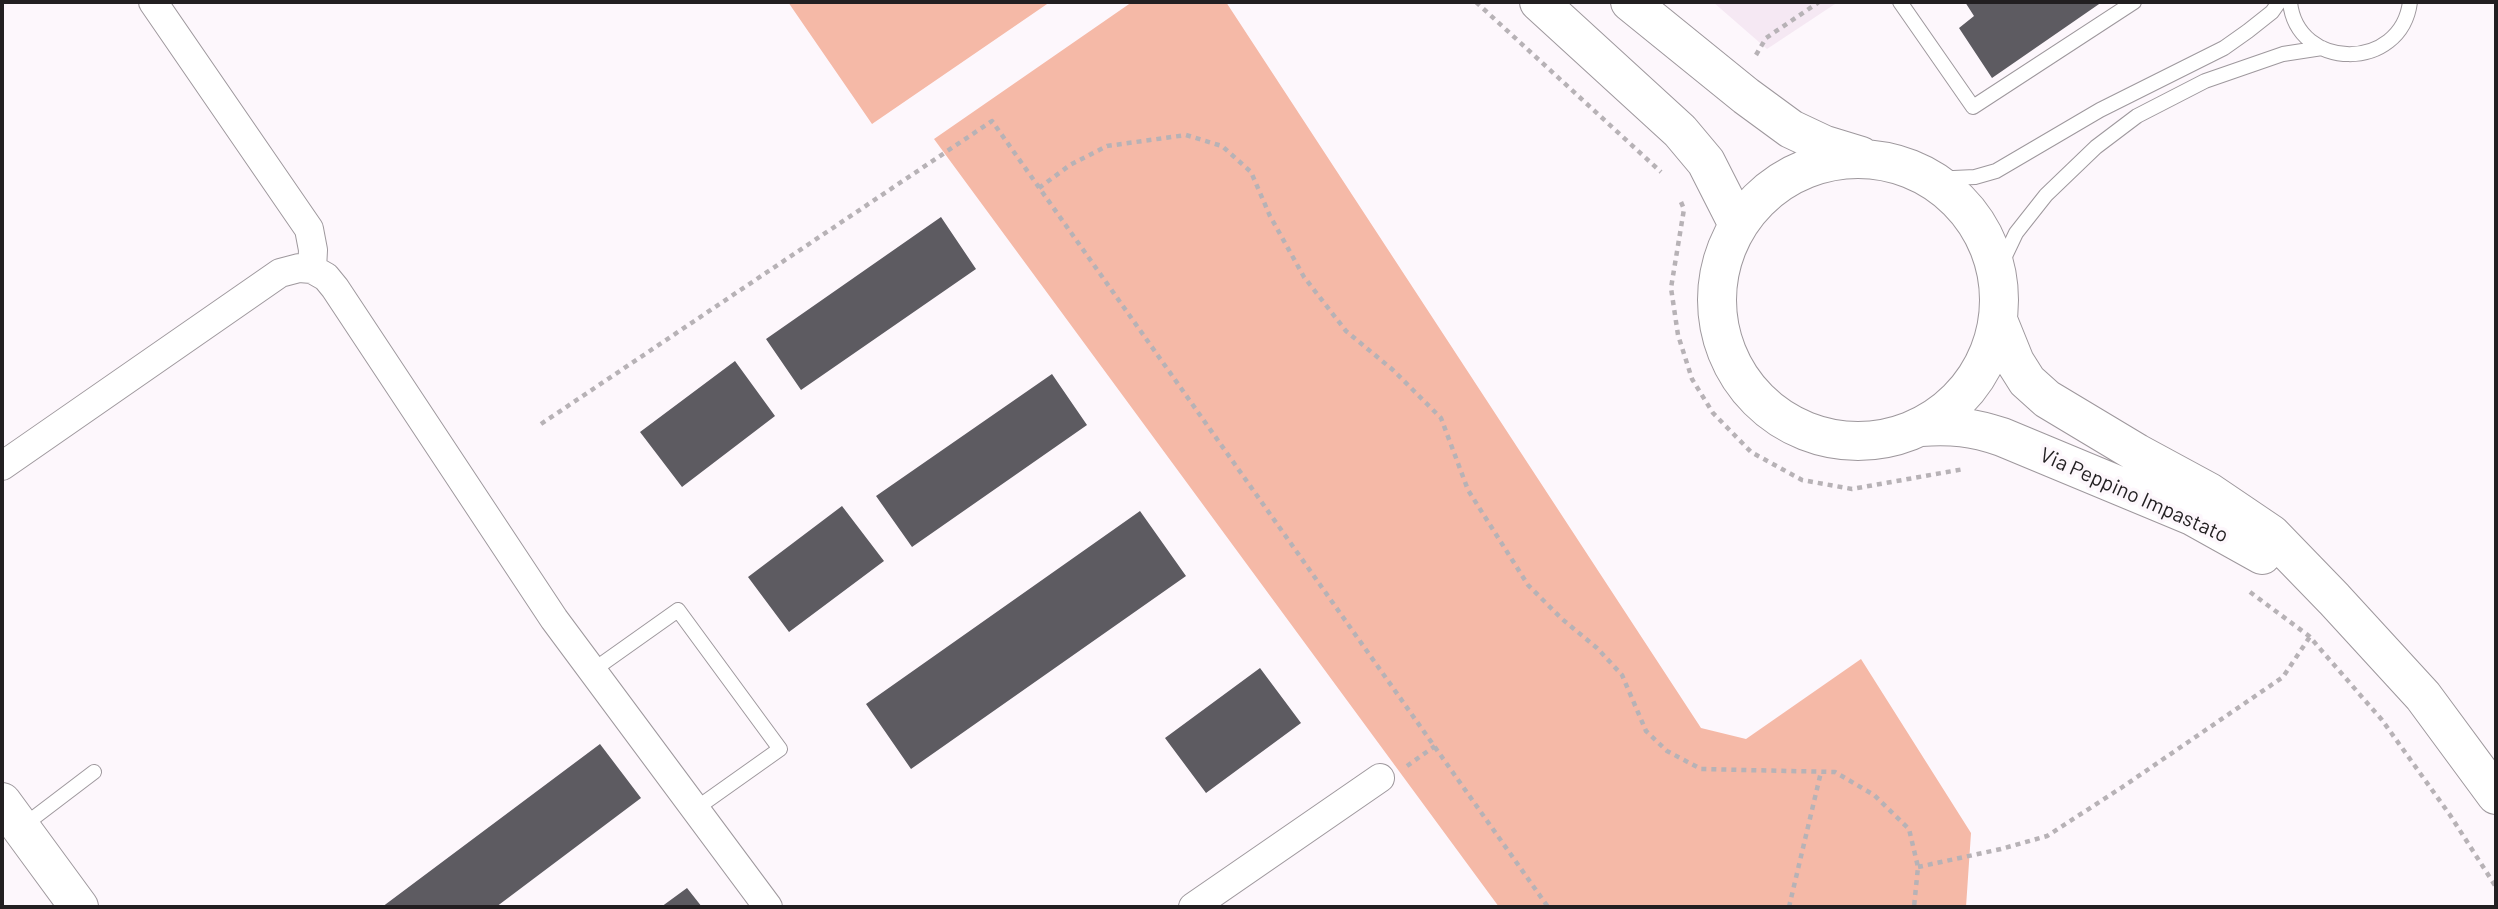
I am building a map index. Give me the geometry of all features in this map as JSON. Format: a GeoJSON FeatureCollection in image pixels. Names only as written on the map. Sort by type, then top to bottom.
{"type":"FeatureCollection","features":[{"type":"Feature","properties":{"kind":"street"},"geometry":{"type":"LineString","coordinates":[[153,2],[309,229],[313,250],[312,269]]}},
{"type":"Feature","properties":{"kind":"street"},"geometry":{"type":"LineString","coordinates":[[1539,2],[1680,131],[1706,162],[1738,225]]}},
{"type":"Feature","properties":{"kind":"street"},"geometry":{"type":"LineString","coordinates":[[1630,2],[1738,91],[1791,128],[1825,145],[1869,159],[1902,165],[1932,179],[1955,197],[1974,219],[1988,245],[1997,273],[1998,320],[1989,353],[1973,383],[1950,408],[1921,427],[1890,438],[1856,441],[1824,437],[1793,425],[1765,406],[1743,381],[1727,352],[1718,320],[1717,287],[1724,254],[1738,225],[1763,195],[1794,173],[1831,161],[1869,159]]}},
{"type":"Feature","properties":{"kind":"street"},"geometry":{"type":"LineString","coordinates":[[2,466],[280,273],[299,268],[312,269],[326,277],[554,618],[768,907]]}},
{"type":"Feature","properties":{"kind":"street","name":"Via Peppino Impastato"},"geometry":{"type":"LineString","coordinates":[[1998,320],[2015,362],[2027,381],[2047,399],[2209,492],[2271,534],[2423,696],[2496,794]]}},
{"type":"Feature","properties":{"kind":"street","name":"Via Peppino Impastato"},"geometry":{"type":"LineString","coordinates":[[1921,427],[1971,427],[2028,447],[2192,516],[2342,607]]}},
{"type":"Feature","properties":{"kind":"street"},"geometry":{"type":"LineString","coordinates":[[1192,907],[1380,778]]}},
{"type":"Feature","properties":{"kind":"street"},"geometry":{"type":"LineString","coordinates":[[11,815],[79,907]]}},
{"type":"Feature","properties":{"kind":"lane"},"geometry":{"type":"LineString","coordinates":[[1900,2],[1973,107],[2134,2]]}},
{"type":"Feature","properties":{"kind":"lane"},"geometry":{"type":"LineString","coordinates":[[1932,179],[1975,177],[1996,171],[2101,110],[2224,48],[2272,12],[2279,2]]}},
{"type":"Feature","properties":{"kind":"lane"},"geometry":{"type":"LineString","coordinates":[[2290,2],[2297,23],[2307,37],[2322,48],[2338,54],[2356,55],[2373,51],[2389,42],[2401,29],[2409,13],[2410,2]]}},
{"type":"Feature","properties":{"kind":"lane"},"geometry":{"type":"LineString","coordinates":[[1997,273],[2016,233],[2046,195],[2095,147],[2137,116],[2205,81],[2283,54],[2322,48]]}},
{"type":"Feature","properties":{"kind":"lane"},"geometry":{"type":"LineString","coordinates":[[592,671],[678,610],[780,749],[694,810]]}},
{"type":"Feature","properties":{"kind":"lane"},"geometry":{"type":"LineString","coordinates":[[11,815],[94,772]]}},
{"type":"Feature","properties":{"kind":"path"},"geometry":{"type":"LineString","coordinates":[[1750,64],[1766,38],[1819,2]]}},
{"type":"Feature","properties":{"kind":"path"},"geometry":{"type":"LineString","coordinates":[[541,424],[992,121],[1548,907]]}},
{"type":"Feature","properties":{"kind":"path"},"geometry":{"type":"LineString","coordinates":[[1039,188],[1070,165],[1107,146],[1186,135],[1222,146],[1251,172],[1270,216],[1304,277],[1346,331],[1393,370],[1441,418],[1468,490],[1528,585],[1562,619],[1597,648],[1622,675],[1646,731],[1667,751],[1701,769],[1835,772],[1874,795],[1909,830],[1918,867],[1914,907]]}},
{"type":"Feature","properties":{"kind":"path"},"geometry":{"type":"LineString","coordinates":[[1918,867],[2046,836],[2283,677],[2309,636],[2342,607]]}},
{"type":"Feature","properties":{"kind":"path"},"geometry":{"type":"LineString","coordinates":[[1789,907],[1821,772]]}},
{"type":"Feature","properties":{"kind":"shaded area"},"geometry":{"type":"Polygon","coordinates":[[[788,2],[1050,2],[872,124],[788,2]]]}},
{"type":"Feature","properties":{"kind":"shaded area"},"geometry":{"type":"Polygon","coordinates":[[[1132,2],[1226,2],[1701,728],[1746,739],[1861,659],[1971,833],[1966,907],[1499,907],[934,139],[1132,2]]]}},
{"type":"Feature","properties":{"kind":"shaded area"},"geometry":{"type":"Polygon","coordinates":[[[1713,2],[1838,2],[1767,49],[1713,2]]]}},
{"type":"Feature","properties":{"kind":"building"},"geometry":{"type":"Polygon","coordinates":[[[1965,2],[2102,2],[1992,78],[1959,28],[1974,16],[1965,2]]]}},
{"type":"Feature","properties":{"kind":"building"},"geometry":{"type":"Polygon","coordinates":[[[941,217],[976,269],[801,390],[766,339],[941,217]]]}},
{"type":"Feature","properties":{"kind":"building"},"geometry":{"type":"Polygon","coordinates":[[[735,361],[775,416],[682,487],[640,432],[735,361]]]}},
{"type":"Feature","properties":{"kind":"building"},"geometry":{"type":"Polygon","coordinates":[[[1052,374],[1087,425],[912,547],[876,496],[1052,374]]]}},
{"type":"Feature","properties":{"kind":"building"},"geometry":{"type":"Polygon","coordinates":[[[842,506],[884,561],[789,632],[748,577],[842,506]]]}},
{"type":"Feature","properties":{"kind":"building"},"geometry":{"type":"Polygon","coordinates":[[[1140,511],[1186,576],[911,769],[866,704],[1140,511]]]}},
{"type":"Feature","properties":{"kind":"building"},"geometry":{"type":"Polygon","coordinates":[[[1260,668],[1301,723],[1206,793],[1165,738],[1260,668]]]}},
{"type":"Feature","properties":{"kind":"building"},"geometry":{"type":"Polygon","coordinates":[[[600,744],[641,798],[496,907],[382,907],[600,744]]]}},
{"type":"Feature","properties":{"kind":"building"},"geometry":{"type":"Polygon","coordinates":[[[687,888],[702,907],[661,907],[687,888]]]}}]}
